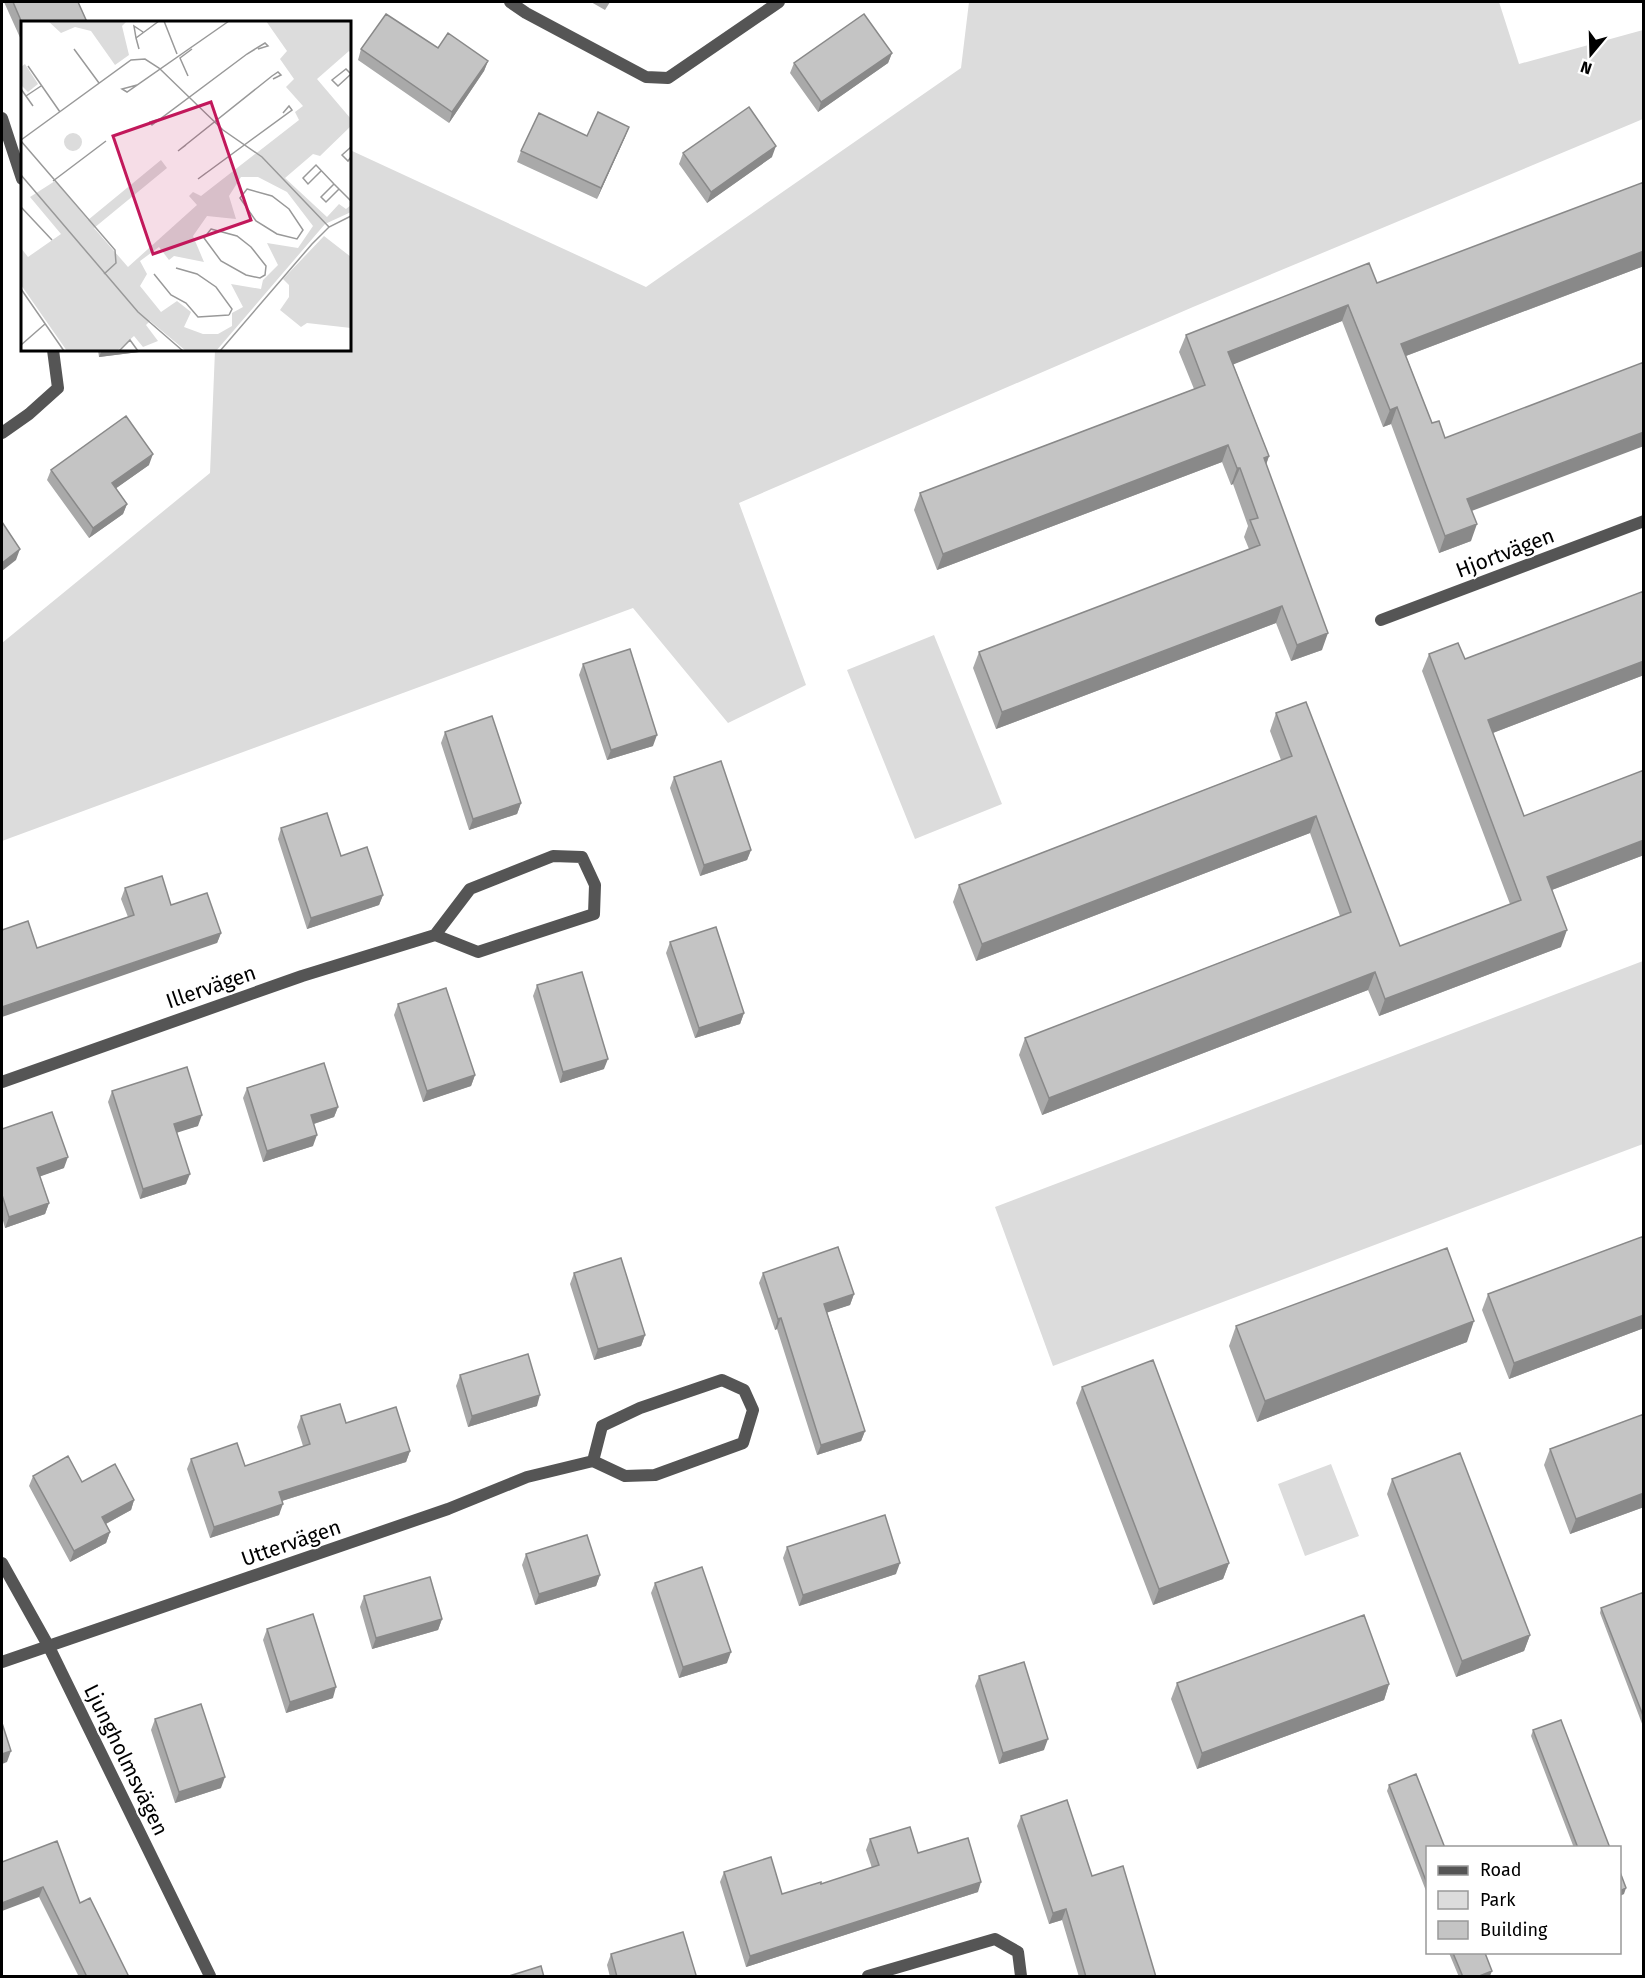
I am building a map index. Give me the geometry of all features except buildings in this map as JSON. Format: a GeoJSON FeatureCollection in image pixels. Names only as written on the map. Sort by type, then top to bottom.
{"type":"FeatureCollection","features":[{"type":"Feature","properties":{"kind":"street"},"geometry":{"type":"LineString","coordinates":[[510,2],[526,13],[646,77],[668,78],[779,2]]}},
{"type":"Feature","properties":{"kind":"street"},"geometry":{"type":"LineString","coordinates":[[2,118],[21,176]]}},
{"type":"Feature","properties":{"kind":"street"},"geometry":{"type":"LineString","coordinates":[[2,433],[29,414],[58,388],[53,351]]}},
{"type":"Feature","properties":{"kind":"street","name":"Hjortvägen"},"geometry":{"type":"LineString","coordinates":[[1381,621],[1644,521]]}},
{"type":"Feature","properties":{"kind":"street"},"geometry":{"type":"LineString","coordinates":[[553,856],[582,857],[595,885],[594,914],[478,952],[435,935],[470,889],[553,856]]}},
{"type":"Feature","properties":{"kind":"street","name":"Illervägen"},"geometry":{"type":"LineString","coordinates":[[2,1082],[302,976],[435,935]]}},
{"type":"Feature","properties":{"kind":"street"},"geometry":{"type":"LineString","coordinates":[[722,1380],[744,1390],[753,1410],[743,1443],[655,1475],[625,1476],[593,1461],[602,1426],[640,1408],[722,1380]]}},
{"type":"Feature","properties":{"kind":"street","name":"Uttervägen"},"geometry":{"type":"LineString","coordinates":[[2,1662],[448,1509],[527,1477],[593,1461]]}},
{"type":"Feature","properties":{"kind":"street","name":"Ljungholmsvägen"},"geometry":{"type":"LineString","coordinates":[[2,1563],[49,1647],[210,1977]]}},
{"type":"Feature","properties":{"kind":"street"},"geometry":{"type":"LineString","coordinates":[[868,1977],[995,1939],[1018,1952],[1021,1977]]}},
{"type":"Feature","properties":{"kind":"green space"},"geometry":{"type":"Polygon","coordinates":[[[969,2],[1499,2],[1519,64],[1643,30],[1643,119],[1193,307],[739,503],[806,685],[728,723],[633,608],[2,841],[2,643],[210,473],[215,351],[351,351],[351,150],[646,287],[961,68],[969,2]]]}},
{"type":"Feature","properties":{"kind":"green space"},"geometry":{"type":"Polygon","coordinates":[[[934,635],[1002,804],[915,839],[847,670],[934,635]]]}},
{"type":"Feature","properties":{"kind":"green space"},"geometry":{"type":"Polygon","coordinates":[[[1643,961],[1643,1144],[1053,1366],[995,1207],[1643,961]]]}},
{"type":"Feature","properties":{"kind":"green space"},"geometry":{"type":"Polygon","coordinates":[[[1331,1464],[1359,1536],[1305,1556],[1278,1484],[1331,1464]]]}}]}
